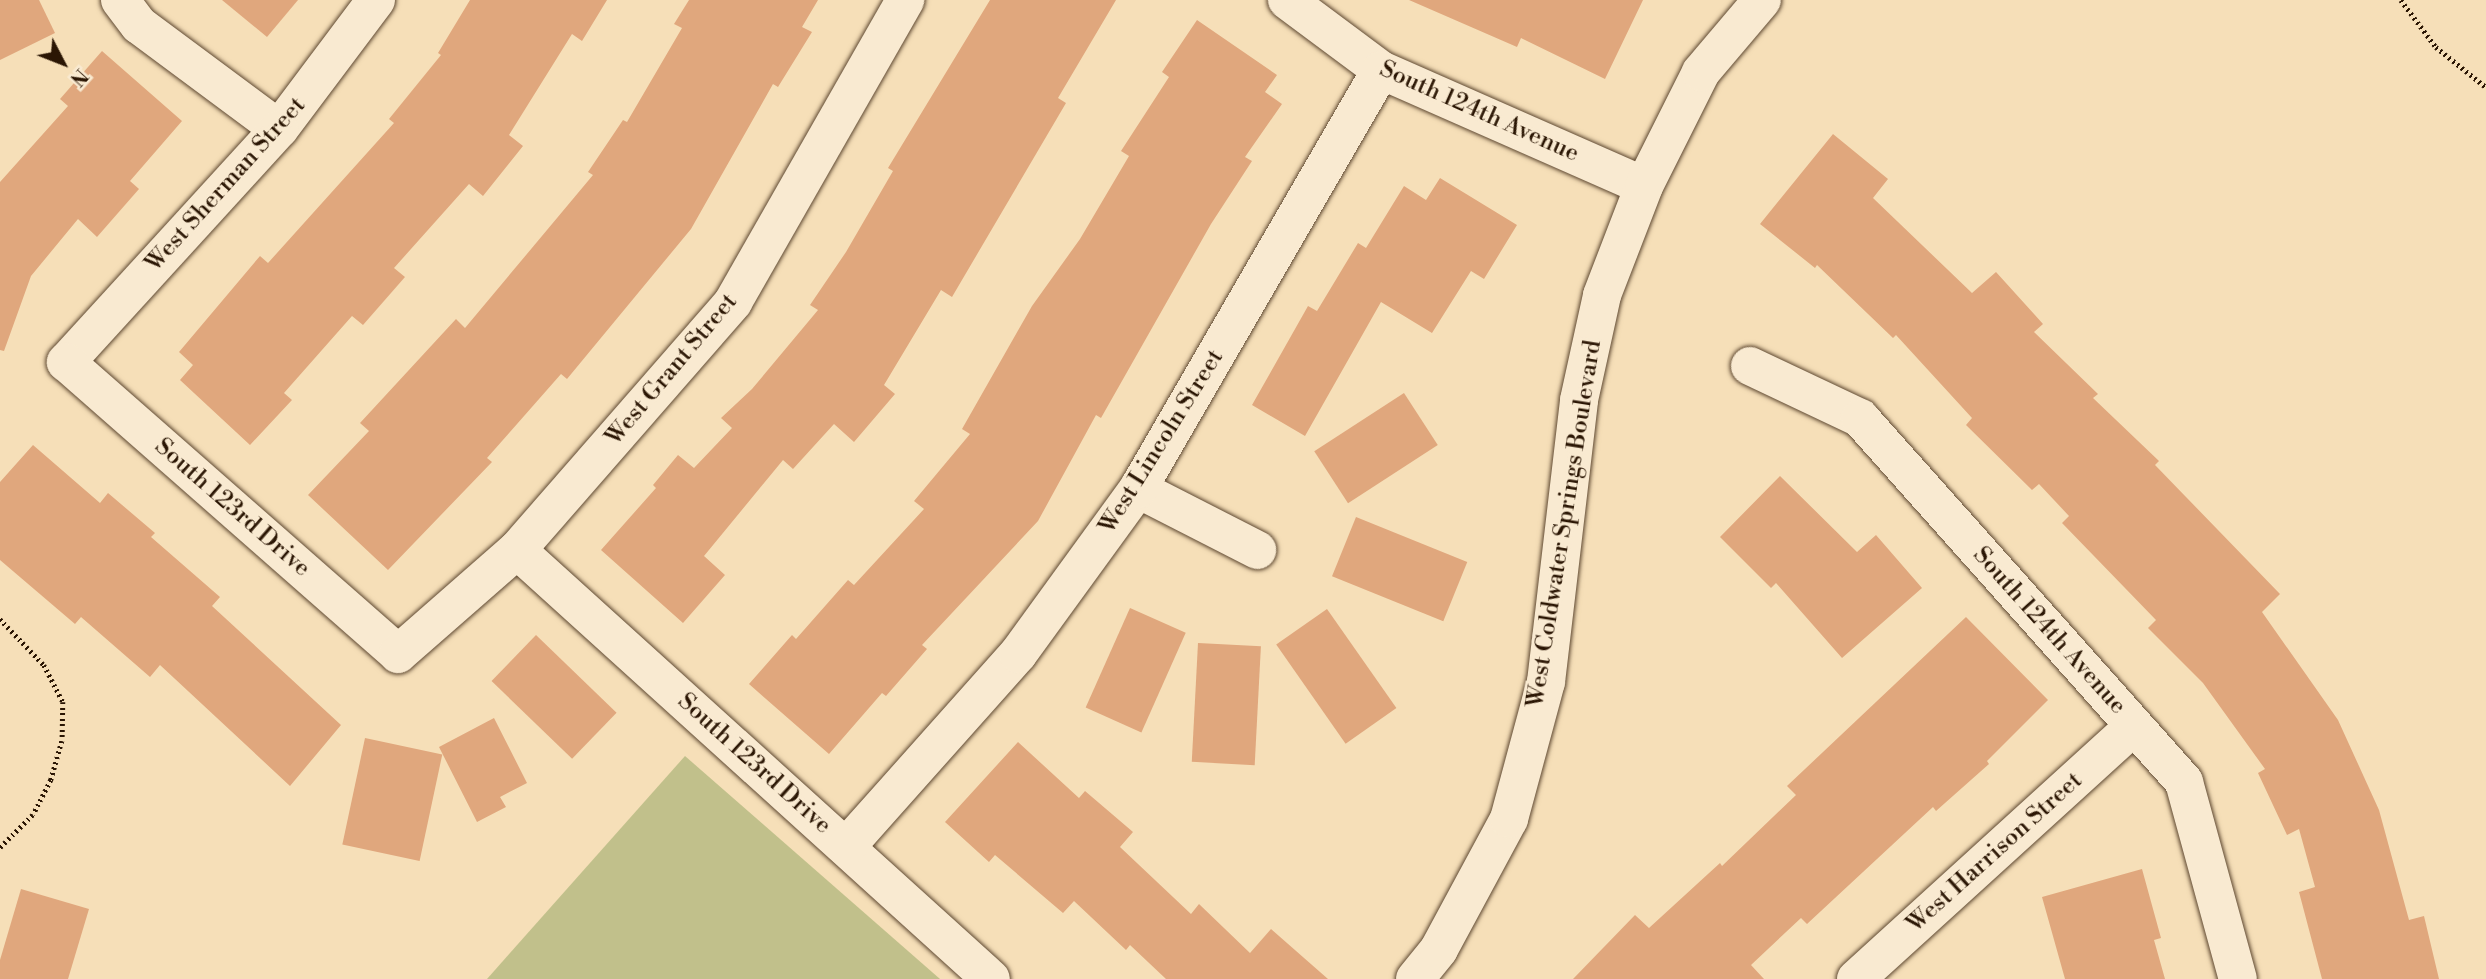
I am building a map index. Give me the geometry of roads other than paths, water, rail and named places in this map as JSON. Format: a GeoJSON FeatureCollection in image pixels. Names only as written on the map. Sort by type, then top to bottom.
{"type":"FeatureCollection","features":[{"type":"Feature","properties":{"kind":"street"},"geometry":{"type":"LineString","coordinates":[[120,0],[139,25],[279,129]]}},
{"type":"Feature","properties":{"kind":"street","name":"West Sherman Street"},"geometry":{"type":"LineString","coordinates":[[66,362],[279,129],[376,0]]}},
{"type":"Feature","properties":{"kind":"street","name":"West Grant Street"},"geometry":{"type":"LineString","coordinates":[[398,654],[517,550],[733,302],[905,0]]}},
{"type":"Feature","properties":{"kind":"street","name":"South 124th Avenue"},"geometry":{"type":"LineString","coordinates":[[1287,0],[1381,71],[1644,186]]}},
{"type":"Feature","properties":{"kind":"street","name":"West Coldwater Springs Boulevard"},"geometry":{"type":"LineString","coordinates":[[1415,979],[1439,949],[1509,819],[1546,682],[1585,374],[1602,296],[1644,186],[1701,72],[1762,0]]}},
{"type":"Feature","properties":{"kind":"street","name":"West Lincoln Street"},"geometry":{"type":"LineString","coordinates":[[846,847],[1018,654],[1138,489],[1381,71]]}},
{"type":"Feature","properties":{"kind":"street","name":"South 123rd Drive"},"geometry":{"type":"LineString","coordinates":[[66,362],[398,654]]}},
{"type":"Feature","properties":{"kind":"street","name":"South 124th Avenue"},"geometry":{"type":"LineString","coordinates":[[1750,366],[1860,418],[2185,782],[2238,979]]}},
{"type":"Feature","properties":{"kind":"street"},"geometry":{"type":"LineString","coordinates":[[1138,489],[1257,550]]}},
{"type":"Feature","properties":{"kind":"street","name":"South 123rd Drive"},"geometry":{"type":"LineString","coordinates":[[517,550],[990,979]]}},
{"type":"Feature","properties":{"kind":"street","name":"West Harrison Street"},"geometry":{"type":"LineString","coordinates":[[1856,979],[2134,726]]}}]}
